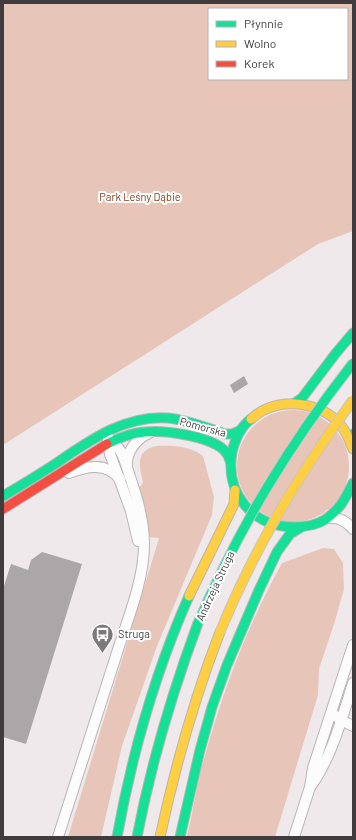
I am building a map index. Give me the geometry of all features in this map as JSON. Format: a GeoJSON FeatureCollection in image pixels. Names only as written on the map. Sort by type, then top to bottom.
{"type":"FeatureCollection","features":[{"type":"Feature","properties":{"kind":"main road"},"geometry":{"type":"LineString","coordinates":[[295,403],[302,398],[331,358],[353,333]]}},
{"type":"Feature","properties":{"kind":"main road","name":"Andrzeja Struga"},"geometry":{"type":"LineString","coordinates":[[137,837],[145,793],[159,738],[182,663],[221,571],[265,489],[308,422],[353,363]]}},
{"type":"Feature","properties":{"kind":"main road","name":"Andrzeja Struga"},"geometry":{"type":"LineString","coordinates":[[160,837],[170,789],[188,723],[203,676],[220,632],[247,572],[276,516],[312,458],[353,400]]}},
{"type":"Feature","properties":{"kind":"main road"},"geometry":{"type":"LineString","coordinates":[[117,837],[130,775],[154,689],[174,630],[202,567],[234,504],[235,496],[230,476],[230,461],[232,448],[241,430],[251,418],[264,410],[275,405],[295,403],[314,406],[328,414],[342,427],[352,447]]}},
{"type":"Feature","properties":{"kind":"main road","name":"Pomorska"},"geometry":{"type":"LineString","coordinates":[[3,496],[93,439],[118,425],[137,420],[166,418],[188,422],[226,434],[232,434],[241,430]]}},
{"type":"Feature","properties":{"kind":"main road","name":"Pomorska"},"geometry":{"type":"LineString","coordinates":[[3,509],[110,442],[134,434],[154,431],[180,433],[215,445],[226,452],[230,461]]}},
{"type":"Feature","properties":{"kind":"main road"},"geometry":{"type":"LineString","coordinates":[[352,447],[353,434]]}},
{"type":"Feature","properties":{"kind":"main road"},"geometry":{"type":"LineString","coordinates":[[234,490],[246,507],[261,520],[279,527],[300,528],[314,525],[328,518],[342,504],[352,485]]}},
{"type":"Feature","properties":{"kind":"main road"},"geometry":{"type":"LineString","coordinates":[[180,837],[191,784],[207,723],[227,665],[263,582],[285,540],[300,528]]}},
{"type":"Feature","properties":{"kind":"street","name":"Pomorska"},"geometry":{"type":"LineString","coordinates":[[93,439],[100,438],[110,442],[111,433],[118,425]]}},
{"type":"Feature","properties":{"kind":"street"},"geometry":{"type":"LineString","coordinates":[[128,470],[127,461],[132,448],[142,437],[154,431]]}},
{"type":"Feature","properties":{"kind":"street"},"geometry":{"type":"LineString","coordinates":[[58,837],[133,603],[143,558],[143,531],[139,503],[119,448],[110,442]]}},
{"type":"Feature","properties":{"kind":"street"},"geometry":{"type":"LineString","coordinates":[[110,442],[110,454],[121,480],[137,533],[139,578]]}},
{"type":"Feature","properties":{"kind":"street","name":"Pomorska"},"geometry":{"type":"LineString","coordinates":[[45,483],[84,467],[95,466],[110,470],[121,480]]}},
{"type":"Feature","properties":{"kind":"street"},"geometry":{"type":"LineString","coordinates":[[352,485],[351,496],[353,504]]}},
{"type":"Feature","properties":{"kind":"street"},"geometry":{"type":"LineString","coordinates":[[328,518],[340,519],[347,522],[353,529]]}},
{"type":"Feature","properties":{"kind":"street"},"geometry":{"type":"LineString","coordinates":[[294,837],[310,787],[313,768],[353,644]]}},
{"type":"Feature","properties":{"kind":"street"},"geometry":{"type":"LineString","coordinates":[[310,787],[320,774],[341,720],[349,710],[353,683]]}},
{"type":"Feature","properties":{"kind":"street"},"geometry":{"type":"LineString","coordinates":[[332,709],[338,706],[349,710]]}},
{"type":"Feature","properties":{"kind":"street"},"geometry":{"type":"LineString","coordinates":[[332,709],[336,716],[353,726]]}},
{"type":"Feature","properties":{"kind":"green space","name":"Park Leśny Dąbie"},"geometry":{"type":"Polygon","coordinates":[[[3,3],[353,3],[353,231],[318,244],[3,445],[3,3]]]}},
{"type":"Feature","properties":{"kind":"green space"},"geometry":{"type":"Polygon","coordinates":[[[293,410],[304,411],[314,415],[324,420],[332,427],[339,435],[344,445],[348,455],[348,477],[344,487],[339,497],[332,505],[324,512],[314,517],[304,521],[293,522],[282,521],[272,517],[262,512],[254,505],[247,497],[242,487],[238,477],[237,466],[238,455],[242,445],[247,435],[254,427],[262,420],[272,415],[282,411],[293,410]]]}},
{"type":"Feature","properties":{"kind":"green space"},"geometry":{"type":"Polygon","coordinates":[[[156,446],[187,448],[203,456],[214,497],[212,515],[157,646],[122,746],[101,837],[68,837],[159,538],[148,537],[137,487],[141,486],[143,482],[140,470],[140,460],[142,455],[149,448],[156,446]]]}},
{"type":"Feature","properties":{"kind":"green space"},"geometry":{"type":"Polygon","coordinates":[[[323,548],[334,549],[343,563],[344,589],[319,669],[318,695],[275,837],[187,837],[207,747],[234,666],[256,614],[282,563],[323,548]]]}},
{"type":"Feature","properties":{"kind":"building"},"geometry":{"type":"Polygon","coordinates":[[[244,376],[248,384],[234,393],[230,385],[244,376]]]}},
{"type":"Feature","properties":{"kind":"building"},"geometry":{"type":"Polygon","coordinates":[[[42,552],[82,564],[26,744],[3,737],[3,589],[11,564],[28,570],[31,560],[42,552]]]}},
{"type":"Feature","properties":{"kind":"traffic: fast"},"geometry":{"type":"LineString","coordinates":[[295,403],[302,398],[353,333]]}},
{"type":"Feature","properties":{"kind":"traffic: fast"},"geometry":{"type":"LineString","coordinates":[[198,623],[214,587],[248,520],[286,456],[329,394],[353,363]]}},
{"type":"Feature","properties":{"kind":"traffic: fast"},"geometry":{"type":"LineString","coordinates":[[3,496],[94,439],[122,425],[152,418],[168,418],[190,422],[226,434],[232,434],[241,430]]}},
{"type":"Feature","properties":{"kind":"traffic: fast"},"geometry":{"type":"LineString","coordinates":[[251,419],[247,422],[236,438],[232,452],[231,467],[237,494],[254,514],[266,521],[279,525],[298,527],[315,524],[326,519],[339,507],[353,483]]}},
{"type":"Feature","properties":{"kind":"traffic: fast"},"geometry":{"type":"LineString","coordinates":[[107,444],[125,436],[140,433],[175,433],[198,438],[217,445],[225,451],[230,461]]}},
{"type":"Feature","properties":{"kind":"traffic: fast"},"geometry":{"type":"LineString","coordinates":[[352,444],[353,434]]}},
{"type":"Feature","properties":{"kind":"traffic: fast"},"geometry":{"type":"LineString","coordinates":[[180,837],[200,750],[212,707],[227,665],[277,552],[290,534],[300,528]]}},
{"type":"Feature","properties":{"kind":"traffic: fast"},"geometry":{"type":"LineString","coordinates":[[117,837],[137,745],[146,714],[155,684],[189,596]]}},
{"type":"Feature","properties":{"kind":"traffic: fast"},"geometry":{"type":"LineString","coordinates":[[137,837],[163,729],[179,676],[198,623]]}},
{"type":"Feature","properties":{"kind":"traffic: slow"},"geometry":{"type":"LineString","coordinates":[[220,632],[248,570],[279,512],[314,456],[353,400]]}},
{"type":"Feature","properties":{"kind":"traffic: slow"},"geometry":{"type":"LineString","coordinates":[[251,419],[264,410],[274,406],[284,404],[306,405],[316,408],[335,419],[347,435],[353,449]]}},
{"type":"Feature","properties":{"kind":"traffic: slow"},"geometry":{"type":"LineString","coordinates":[[189,596],[234,504],[235,490]]}},
{"type":"Feature","properties":{"kind":"traffic: slow"},"geometry":{"type":"LineString","coordinates":[[160,837],[186,733],[220,632]]}},
{"type":"Feature","properties":{"kind":"traffic: jam"},"geometry":{"type":"LineString","coordinates":[[3,509],[107,444]]}},
{"type":"Feature","properties":{"kind":"place","name":"Struga"},"geometry":{"type":"Point","coordinates":[103,654]}}]}
